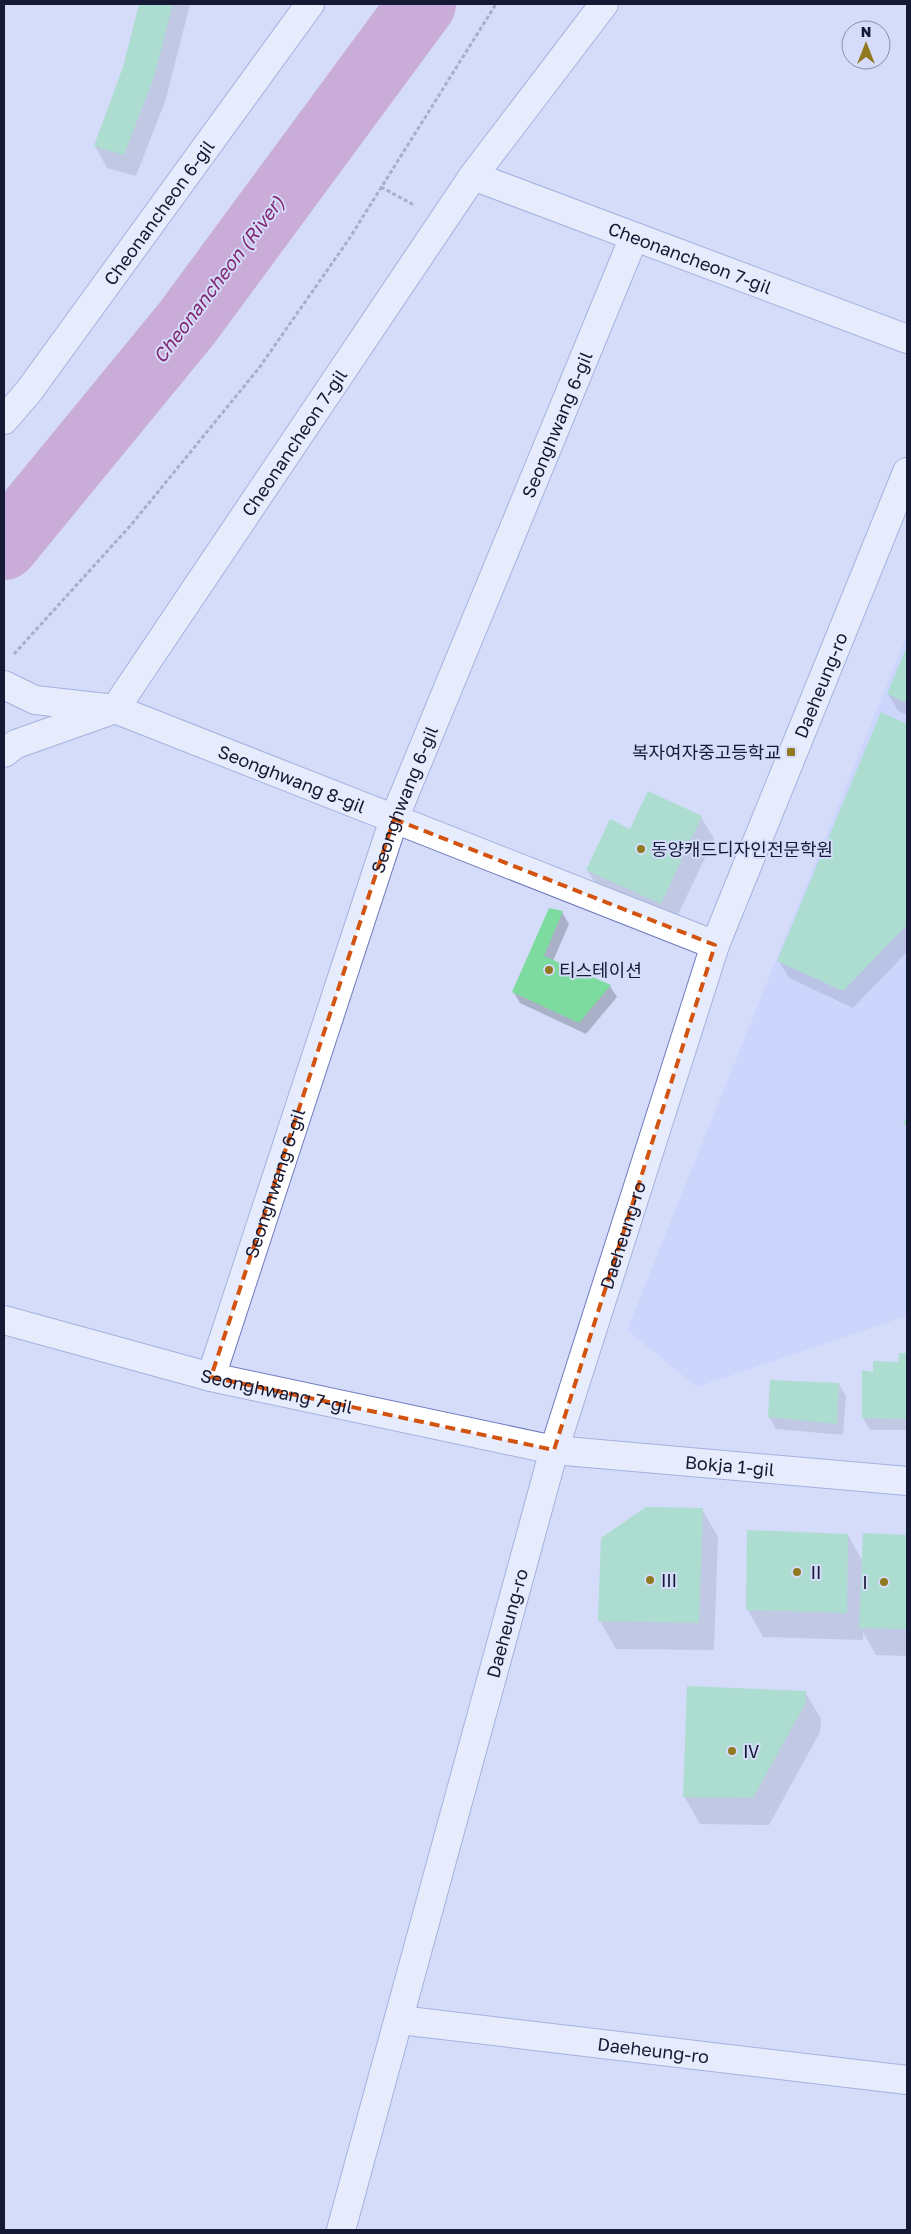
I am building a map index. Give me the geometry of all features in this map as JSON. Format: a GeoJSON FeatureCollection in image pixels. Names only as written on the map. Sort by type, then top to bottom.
{"type":"FeatureCollection","features":[{"type":"Feature","properties":{"kind":"street","name":"Cheonancheon 6-gil"},"geometry":{"type":"LineString","coordinates":[[4,420],[29,391],[310,4]]}},
{"type":"Feature","properties":{"kind":"street","name":"Cheonancheon 7-gil"},"geometry":{"type":"LineString","coordinates":[[115,708],[474,176],[604,4]]}},
{"type":"Feature","properties":{"kind":"street","name":"Cheonancheon 7-gil"},"geometry":{"type":"LineString","coordinates":[[474,176],[907,339]]}},
{"type":"Feature","properties":{"kind":"street","name":"Seonghwang 6-gil"},"geometry":{"type":"LineString","coordinates":[[210,1377],[394,819],[634,237]]}},
{"type":"Feature","properties":{"kind":"street","name":"Daeheung-ro"},"geometry":{"type":"LineString","coordinates":[[341,2230],[400,2020],[554,1450],[716,945],[907,472]]}},
{"type":"Feature","properties":{"kind":"street","name":"Seonghwang 8-gil"},"geometry":{"type":"LineString","coordinates":[[4,685],[35,700],[115,708],[716,945]]}},
{"type":"Feature","properties":{"kind":"street"},"geometry":{"type":"LineString","coordinates":[[4,754],[16,744],[115,708]]}},
{"type":"Feature","properties":{"kind":"street","name":"Seonghwang 7-gil"},"geometry":{"type":"LineString","coordinates":[[4,1320],[210,1377],[554,1450]]}},
{"type":"Feature","properties":{"kind":"street","name":"Bokja 1-gil"},"geometry":{"type":"LineString","coordinates":[[554,1450],[907,1481]]}},
{"type":"Feature","properties":{"kind":"street","name":"Daeheung-ro"},"geometry":{"type":"LineString","coordinates":[[400,2020],[907,2080]]}},
{"type":"Feature","properties":{"kind":"path"},"geometry":{"type":"LineString","coordinates":[[10,658],[131,525],[259,368],[349,239],[496,4]]}},
{"type":"Feature","properties":{"kind":"highlighted area"},"geometry":{"type":"Polygon","coordinates":[[[394,819],[715,945],[554,1450],[211,1377],[394,819]]]}},
{"type":"Feature","properties":{"kind":"shaded area"},"geometry":{"type":"Polygon","coordinates":[[[907,634],[907,1316],[697,1387],[627,1330],[907,634]]]}},
{"type":"Feature","properties":{"kind":"building"},"geometry":{"type":"Polygon","coordinates":[[[139,4],[173,4],[154,77],[124,155],[94,146],[123,67],[139,4]]]}},
{"type":"Feature","properties":{"kind":"building"},"geometry":{"type":"Polygon","coordinates":[[[907,646],[907,703],[887,694],[907,646]]]}},
{"type":"Feature","properties":{"kind":"building"},"geometry":{"type":"Polygon","coordinates":[[[881,712],[907,724],[907,925],[843,991],[777,961],[881,712]]]}},
{"type":"Feature","properties":{"kind":"building","name":"동양캐드디자인전문학원"},"geometry":{"type":"Polygon","coordinates":[[[648,791],[702,816],[661,904],[586,870],[610,819],[630,829],[648,791]]]}},
{"type":"Feature","properties":{"kind":"building","name":"티스테이션"},"geometry":{"type":"Polygon","coordinates":[[[549,908],[563,911],[544,956],[611,985],[579,1023],[512,992],[549,908]]]}},
{"type":"Feature","properties":{"kind":"building"},"geometry":{"type":"Polygon","coordinates":[[[907,1114],[907,1126],[903,1125],[907,1114]]]}},
{"type":"Feature","properties":{"kind":"building"},"geometry":{"type":"Polygon","coordinates":[[[899,1353],[907,1353],[907,1419],[862,1418],[862,1370],[873,1372],[873,1361],[898,1362],[899,1353]]]}},
{"type":"Feature","properties":{"kind":"building"},"geometry":{"type":"Polygon","coordinates":[[[770,1380],[839,1383],[837,1424],[768,1417],[770,1380]]]}},
{"type":"Feature","properties":{"kind":"building","name":"Ⅲ"},"geometry":{"type":"Polygon","coordinates":[[[646,1507],[703,1508],[699,1623],[598,1621],[601,1538],[646,1507]]]}},
{"type":"Feature","properties":{"kind":"building","name":"Ⅱ"},"geometry":{"type":"Polygon","coordinates":[[[747,1530],[848,1534],[847,1613],[746,1610],[747,1530]]]}},
{"type":"Feature","properties":{"kind":"building","name":"Ⅰ"},"geometry":{"type":"Polygon","coordinates":[[[863,1533],[907,1535],[907,1629],[859,1628],[863,1533]]]}},
{"type":"Feature","properties":{"kind":"building","name":"Ⅳ"},"geometry":{"type":"Polygon","coordinates":[[[687,1686],[806,1691],[805,1704],[753,1798],[683,1797],[687,1686]]]}},
{"type":"Feature","properties":{"kind":"waterway","name":"Cheonancheon (River)"},"geometry":{"type":"LineString","coordinates":[[4,546],[187,323],[422,4]]}},
{"type":"Feature","properties":{"kind":"place","name":"복자여자중고등학교"},"geometry":{"type":"Point","coordinates":[791,752]}},
{"type":"Feature","properties":{"kind":"place","name":"동양캐드디자인전문학원"},"geometry":{"type":"Point","coordinates":[641,849]}},
{"type":"Feature","properties":{"kind":"place","name":"티스테이션"},"geometry":{"type":"Point","coordinates":[549,970]}},
{"type":"Feature","properties":{"kind":"place","name":"Ⅱ"},"geometry":{"type":"Point","coordinates":[797,1572]}},
{"type":"Feature","properties":{"kind":"place","name":"Ⅲ"},"geometry":{"type":"Point","coordinates":[650,1580]}},
{"type":"Feature","properties":{"kind":"place","name":"Ⅰ"},"geometry":{"type":"Point","coordinates":[884,1582]}},
{"type":"Feature","properties":{"kind":"place","name":"Ⅳ"},"geometry":{"type":"Point","coordinates":[732,1751]}}]}
